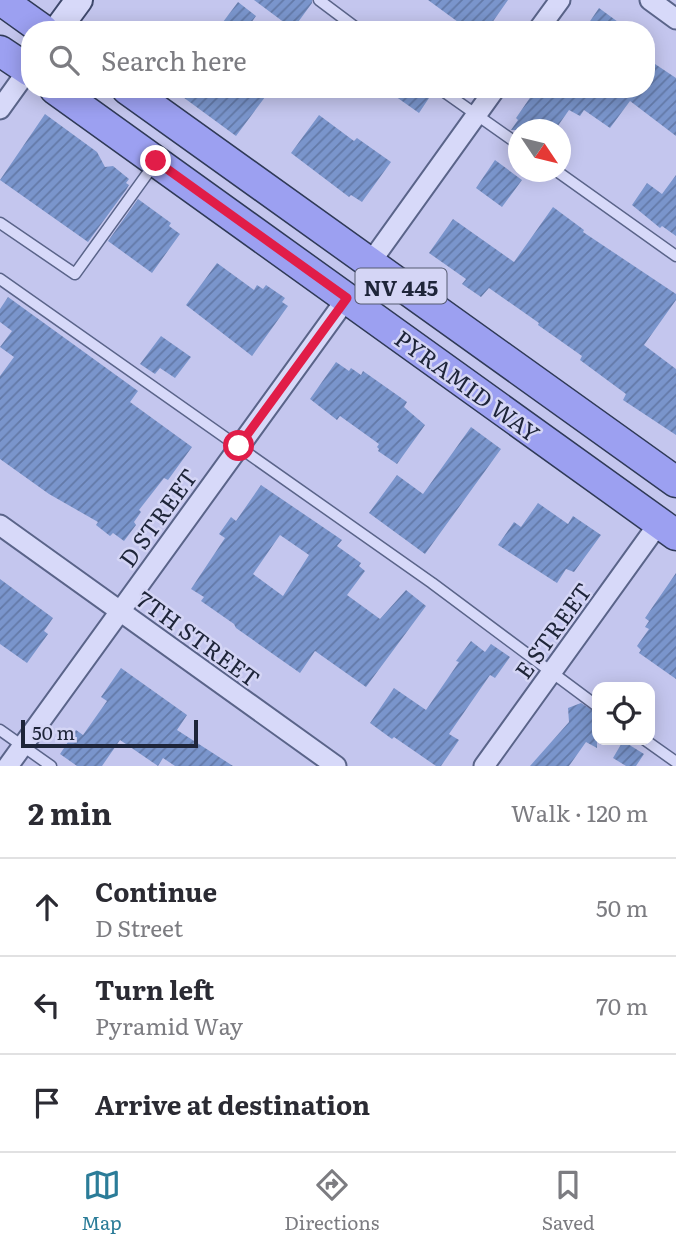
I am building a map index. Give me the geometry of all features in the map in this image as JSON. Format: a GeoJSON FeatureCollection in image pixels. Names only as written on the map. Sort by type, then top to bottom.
{"type":"FeatureCollection","features":[{"type":"Feature","properties":{"kind":"main road"},"geometry":{"type":"LineString","coordinates":[[1,0],[30,21]]}},
{"type":"Feature","properties":{"kind":"main road"},"geometry":{"type":"LineString","coordinates":[[0,51],[21,65]]}},
{"type":"Feature","properties":{"kind":"main road","name":"PYRAMID WAY"},"geometry":{"type":"LineString","coordinates":[[68,98],[668,529]]}},
{"type":"Feature","properties":{"kind":"main road","name":"PYRAMID WAY"},"geometry":{"type":"LineString","coordinates":[[140,98],[676,482]]}},
{"type":"Feature","properties":{"kind":"street"},"geometry":{"type":"LineString","coordinates":[[64,21],[79,0]]}},
{"type":"Feature","properties":{"kind":"street"},"geometry":{"type":"LineString","coordinates":[[545,21],[560,0]]}},
{"type":"Feature","properties":{"kind":"street"},"geometry":{"type":"LineString","coordinates":[[650,0],[676,19]]}},
{"type":"Feature","properties":{"kind":"street"},"geometry":{"type":"LineString","coordinates":[[0,109],[21,81]]}},
{"type":"Feature","properties":{"kind":"street"},"geometry":{"type":"LineString","coordinates":[[370,263],[489,98]]}},
{"type":"Feature","properties":{"kind":"street","name":"D STREET"},"geometry":{"type":"LineString","coordinates":[[8,766],[347,298]]}},
{"type":"Feature","properties":{"kind":"street","name":"7TH STREET"},"geometry":{"type":"LineString","coordinates":[[0,525],[336,766]]}},
{"type":"Feature","properties":{"kind":"street","name":"E STREET"},"geometry":{"type":"LineString","coordinates":[[484,766],[551,672],[668,529]]}},
{"type":"Feature","properties":{"kind":"lane"},"geometry":{"type":"LineString","coordinates":[[318,0],[347,21]]}},
{"type":"Feature","properties":{"kind":"lane"},"geometry":{"type":"LineString","coordinates":[[453,98],[508,136]]}},
{"type":"Feature","properties":{"kind":"lane"},"geometry":{"type":"LineString","coordinates":[[0,223],[75,274],[156,161]]}},
{"type":"Feature","properties":{"kind":"lane"},"geometry":{"type":"LineString","coordinates":[[571,181],[676,256]]}},
{"type":"Feature","properties":{"kind":"lane"},"geometry":{"type":"LineString","coordinates":[[0,279],[432,583],[592,702]]}},
{"type":"Feature","properties":{"kind":"lane"},"geometry":{"type":"LineString","coordinates":[[0,730],[51,766]]}},
{"type":"Feature","properties":{"kind":"lane"},"geometry":{"type":"LineString","coordinates":[[652,745],[676,762]]}},
{"type":"Feature","properties":{"kind":"building"},"geometry":{"type":"Polygon","coordinates":[[[254,0],[312,0],[299,21],[282,21],[254,0]]]}},
{"type":"Feature","properties":{"kind":"building"},"geometry":{"type":"Polygon","coordinates":[[[428,0],[508,0],[493,21],[457,21],[428,0]]]}},
{"type":"Feature","properties":{"kind":"building"},"geometry":{"type":"Polygon","coordinates":[[[238,2],[256,16],[252,21],[224,21],[238,2]]]}},
{"type":"Feature","properties":{"kind":"building"},"geometry":{"type":"Polygon","coordinates":[[[599,8],[617,21],[590,21],[599,8]]]}},
{"type":"Feature","properties":{"kind":"building"},"geometry":{"type":"Polygon","coordinates":[[[655,64],[676,78],[676,136],[630,101],[610,128],[584,110],[580,116],[569,110],[563,119],[517,119],[530,98],[655,98],[655,64]]]}},
{"type":"Feature","properties":{"kind":"building"},"geometry":{"type":"Polygon","coordinates":[[[184,98],[264,98],[236,136],[184,98]]]}},
{"type":"Feature","properties":{"kind":"building"},"geometry":{"type":"Polygon","coordinates":[[[398,98],[429,98],[419,113],[398,98]]]}},
{"type":"Feature","properties":{"kind":"building"},"geometry":{"type":"Polygon","coordinates":[[[45,114],[97,152],[105,167],[113,166],[129,179],[126,190],[88,242],[0,180],[45,114]]]}},
{"type":"Feature","properties":{"kind":"building"},"geometry":{"type":"Polygon","coordinates":[[[319,115],[354,141],[357,138],[391,162],[362,202],[351,195],[349,197],[291,153],[319,115]]]}},
{"type":"Feature","properties":{"kind":"building"},"geometry":{"type":"Polygon","coordinates":[[[495,160],[508,170],[508,182],[521,182],[502,207],[476,188],[495,160]]]}},
{"type":"Feature","properties":{"kind":"building"},"geometry":{"type":"Polygon","coordinates":[[[676,175],[676,236],[662,226],[660,228],[632,205],[647,183],[662,194],[676,175]]]}},
{"type":"Feature","properties":{"kind":"building"},"geometry":{"type":"Polygon","coordinates":[[[138,199],[171,223],[169,226],[180,234],[152,273],[108,241],[138,199]]]}},
{"type":"Feature","properties":{"kind":"building"},"geometry":{"type":"Polygon","coordinates":[[[553,207],[584,230],[583,232],[676,294],[676,300],[644,345],[676,369],[676,435],[623,400],[626,394],[580,360],[582,356],[538,325],[539,323],[489,288],[481,297],[462,284],[466,279],[429,253],[453,219],[514,262],[553,207]]]}},
{"type":"Feature","properties":{"kind":"building"},"geometry":{"type":"Polygon","coordinates":[[[217,263],[254,290],[257,285],[263,289],[266,285],[285,298],[282,302],[288,306],[252,356],[186,305],[217,263]]]}},
{"type":"Feature","properties":{"kind":"building"},"geometry":{"type":"Polygon","coordinates":[[[8,297],[138,391],[130,402],[192,447],[168,480],[164,478],[139,510],[141,512],[134,522],[136,525],[124,541],[113,533],[110,536],[96,525],[98,522],[49,494],[0,459],[0,376],[14,357],[0,347],[12,331],[0,322],[0,309],[8,297]]]}},
{"type":"Feature","properties":{"kind":"building"},"geometry":{"type":"Polygon","coordinates":[[[161,336],[191,357],[175,378],[160,368],[155,374],[140,364],[161,336]]]}},
{"type":"Feature","properties":{"kind":"building"},"geometry":{"type":"Polygon","coordinates":[[[336,362],[361,375],[363,371],[407,402],[404,407],[425,425],[397,464],[378,451],[379,444],[340,416],[337,420],[310,399],[336,362]]]}},
{"type":"Feature","properties":{"kind":"building"},"geometry":{"type":"Polygon","coordinates":[[[471,427],[501,449],[425,554],[369,513],[397,475],[423,494],[471,427]]]}},
{"type":"Feature","properties":{"kind":"building"},"geometry":{"type":"Polygon","coordinates":[[[261,485],[342,540],[337,546],[361,563],[359,566],[365,571],[347,595],[380,619],[406,590],[426,606],[366,687],[315,651],[300,673],[236,628],[201,601],[204,597],[191,589],[225,538],[219,534],[231,517],[236,521],[261,485]],[[280,535],[253,574],[283,596],[309,555],[280,535]]]}},
{"type":"Feature","properties":{"kind":"building"},"geometry":{"type":"Polygon","coordinates":[[[538,503],[568,524],[573,516],[601,535],[574,572],[566,569],[557,583],[498,545],[514,522],[521,527],[538,503]]]}},
{"type":"Feature","properties":{"kind":"building"},"geometry":{"type":"Polygon","coordinates":[[[676,573],[676,679],[639,653],[641,650],[637,646],[649,629],[645,627],[649,621],[645,618],[676,573]]]}},
{"type":"Feature","properties":{"kind":"building"},"geometry":{"type":"Polygon","coordinates":[[[0,579],[53,618],[44,631],[48,634],[27,663],[0,644],[0,579]]]}},
{"type":"Feature","properties":{"kind":"building"},"geometry":{"type":"Polygon","coordinates":[[[471,641],[485,652],[491,644],[510,657],[495,678],[490,675],[449,734],[459,740],[441,766],[436,766],[370,723],[394,688],[426,710],[471,641]]]}},
{"type":"Feature","properties":{"kind":"building"},"geometry":{"type":"Polygon","coordinates":[[[121,668],[187,715],[177,730],[233,766],[175,766],[163,758],[158,766],[120,740],[102,766],[77,766],[60,754],[76,730],[83,735],[107,701],[101,697],[121,668]]]}},
{"type":"Feature","properties":{"kind":"building"},"geometry":{"type":"Polygon","coordinates":[[[581,703],[592,710],[592,745],[597,745],[597,748],[586,742],[569,766],[530,766],[569,722],[568,708],[581,703]]]}},
{"type":"Feature","properties":{"kind":"building"},"geometry":{"type":"Polygon","coordinates":[[[621,745],[629,745],[644,754],[636,766],[626,766],[613,758],[621,745]]]}},
{"type":"Feature","properties":{"kind":"route"},"geometry":{"type":"LineString","coordinates":[[156,161],[347,298],[239,446]]}}]}
